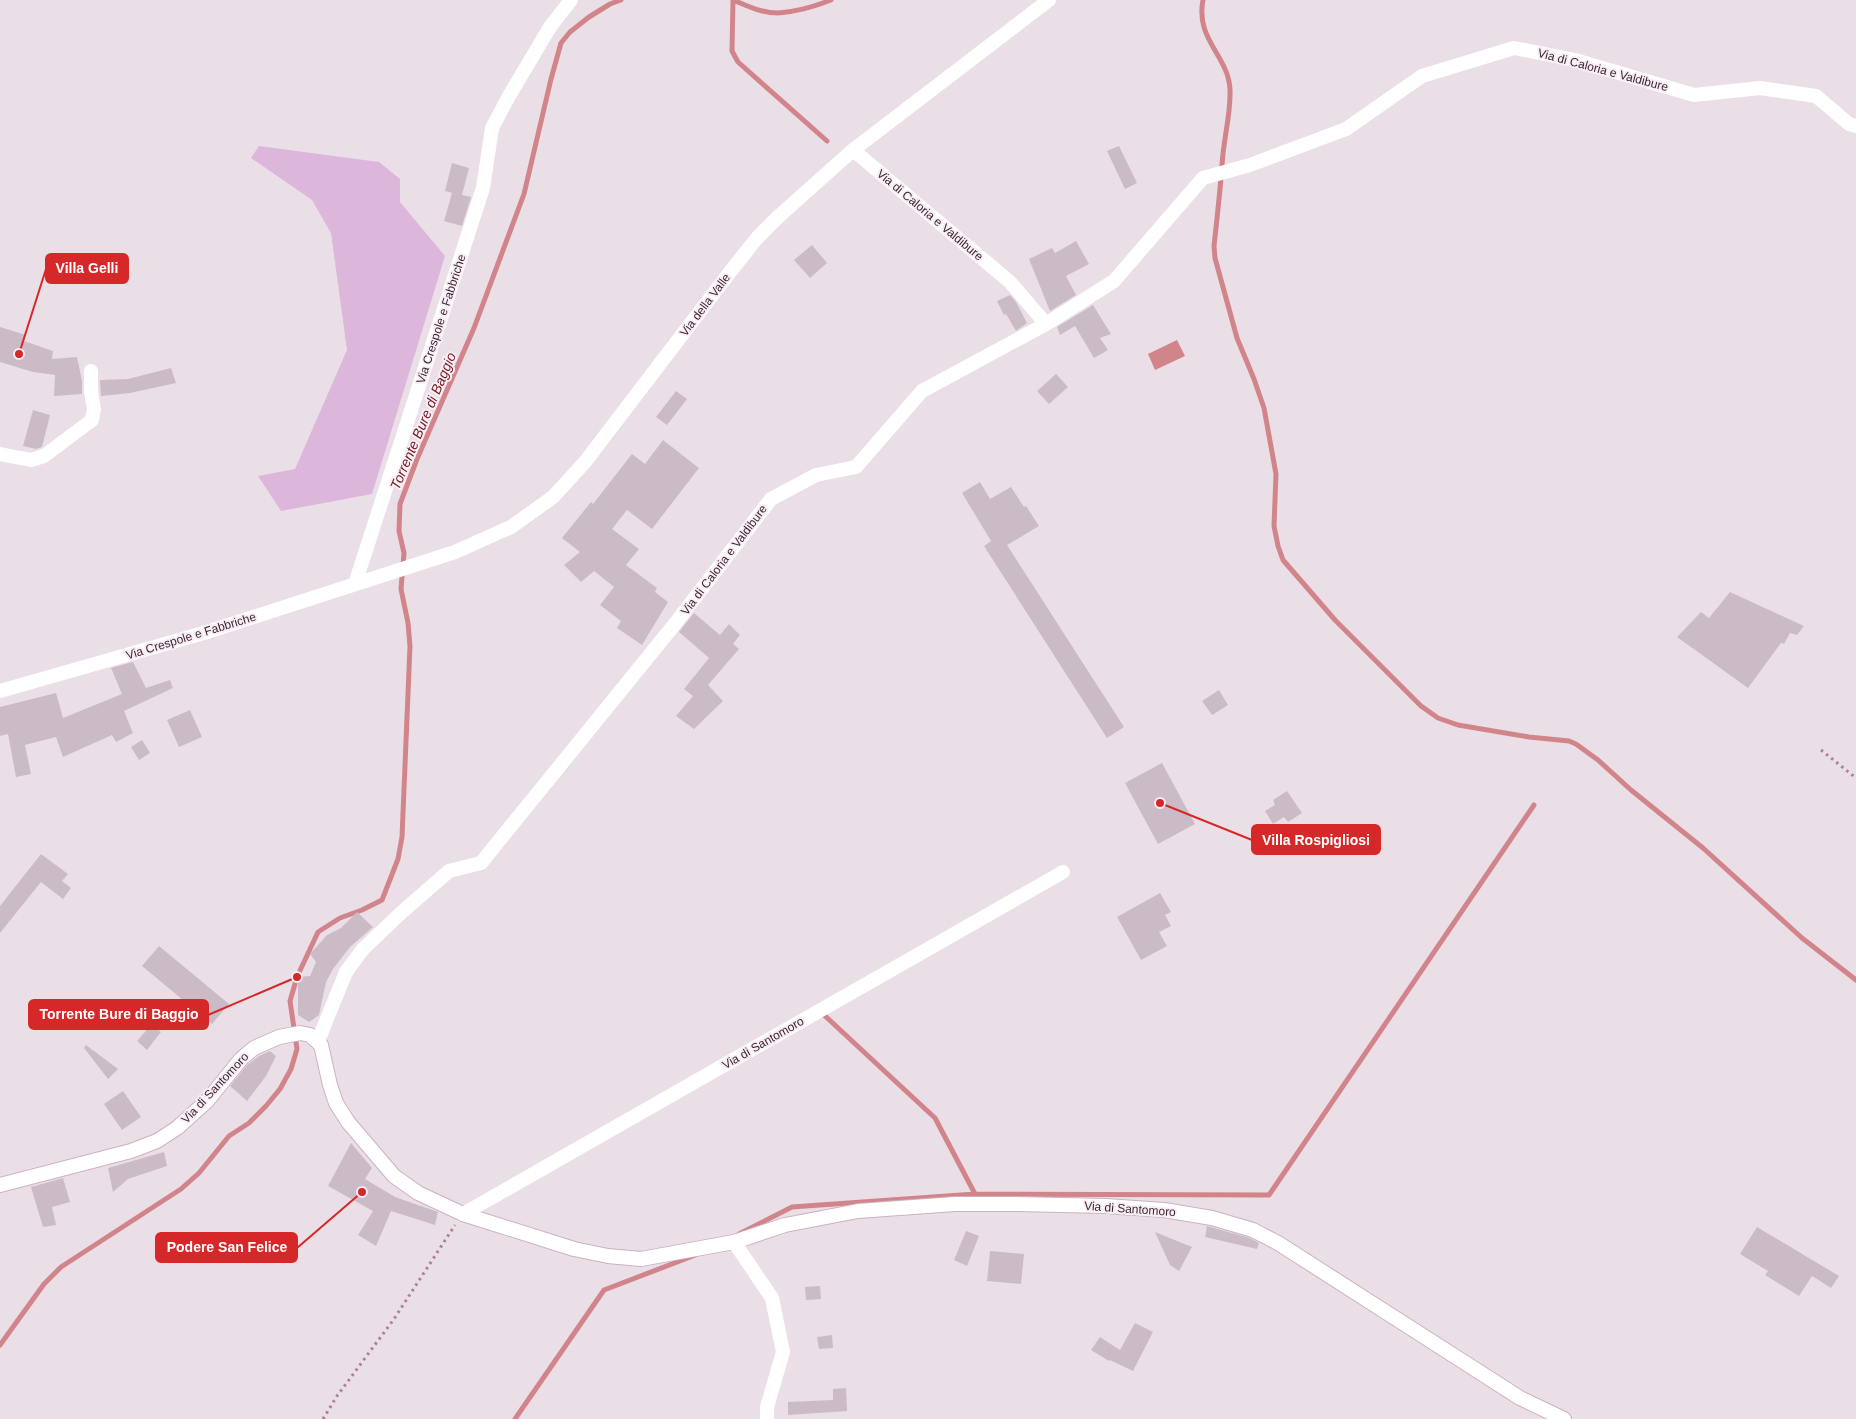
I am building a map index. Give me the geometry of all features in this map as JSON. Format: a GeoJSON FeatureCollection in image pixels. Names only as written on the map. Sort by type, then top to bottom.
{"type":"FeatureCollection","features":[{"type":"Feature","properties":{"kind":"street","name":"Via Crespole e Fabbriche"},"geometry":{"type":"LineString","coordinates":[[0,691],[207,632],[355,584],[483,188],[492,128],[550,27],[571,0]]}},
{"type":"Feature","properties":{"kind":"street","name":"Via della Valle"},"geometry":{"type":"LineString","coordinates":[[355,584],[455,552],[492,536],[518,522],[553,497],[586,462],[757,238],[853,150],[1050,0]]}},
{"type":"Feature","properties":{"kind":"street","name":"Via di Caloria e Valdibure"},"geometry":{"type":"LineString","coordinates":[[318,1040],[346,972],[363,950],[402,912],[449,871],[481,863],[674,625],[771,499],[816,475],[856,467],[922,390],[1046,324],[1114,281],[1203,178],[1250,165],[1346,129],[1422,76],[1514,48],[1575,60],[1694,95],[1760,88],[1816,96],[1849,124],[1856,126]]}},
{"type":"Feature","properties":{"kind":"street","name":"Via di Caloria e Valdibure"},"geometry":{"type":"LineString","coordinates":[[853,150],[1010,282],[1046,324]]}},
{"type":"Feature","properties":{"kind":"street"},"geometry":{"type":"LineString","coordinates":[[0,454],[31,460],[44,456],[92,420],[94,409],[91,392],[91,371]]}},
{"type":"Feature","properties":{"kind":"street","name":"Via di Santomoro"},"geometry":{"type":"LineString","coordinates":[[463,1214],[1063,872]]}},
{"type":"Feature","properties":{"kind":"street","name":"Via di Santomoro"},"geometry":{"type":"LineString","coordinates":[[0,1186],[122,1153],[157,1141],[177,1128],[206,1100],[247,1053],[263,1043],[279,1037],[300,1033],[310,1035],[318,1040],[324,1050],[330,1085],[336,1104],[373,1154],[394,1176],[418,1193],[463,1214],[574,1249],[608,1256],[641,1258],[734,1242],[785,1225],[858,1211],[955,1204],[1106,1206],[1164,1210],[1212,1218],[1253,1230],[1278,1243],[1520,1398],[1564,1419]]}},
{"type":"Feature","properties":{"kind":"street"},"geometry":{"type":"LineString","coordinates":[[734,1242],[772,1298],[783,1352],[767,1407],[767,1419]]}},
{"type":"Feature","properties":{"kind":"path"},"geometry":{"type":"LineString","coordinates":[[1821,750],[1856,778]]}},
{"type":"Feature","properties":{"kind":"path"},"geometry":{"type":"LineString","coordinates":[[323,1419],[337,1396],[394,1319],[463,1214]]}},
{"type":"Feature","properties":{"kind":"shaded area"},"geometry":{"type":"Polygon","coordinates":[[[259,146],[379,162],[400,179],[400,202],[445,256],[372,494],[281,511],[258,476],[295,469],[347,350],[331,233],[312,200],[251,158],[259,146]]]}},
{"type":"Feature","properties":{"kind":"shaded area"},"geometry":{"type":"Polygon","coordinates":[[[1177,340],[1185,356],[1155,370],[1148,354],[1177,340]]]}},
{"type":"Feature","properties":{"kind":"building"},"geometry":{"type":"Polygon","coordinates":[[[1119,146],[1137,183],[1125,189],[1107,151],[1119,146]]]}},
{"type":"Feature","properties":{"kind":"building"},"geometry":{"type":"Polygon","coordinates":[[[452,163],[469,168],[462,195],[471,197],[462,226],[444,221],[452,193],[445,191],[452,163]]]}},
{"type":"Feature","properties":{"kind":"building"},"geometry":{"type":"Polygon","coordinates":[[[1076,241],[1089,264],[1066,276],[1076,295],[1050,311],[1029,259],[1052,248],[1055,253],[1076,241]]]}},
{"type":"Feature","properties":{"kind":"building"},"geometry":{"type":"Polygon","coordinates":[[[812,245],[827,263],[810,278],[794,260],[812,245]]]}},
{"type":"Feature","properties":{"kind":"building"},"geometry":{"type":"Polygon","coordinates":[[[1010,295],[1027,323],[1016,331],[1006,314],[1004,315],[997,301],[1010,295]]]}},
{"type":"Feature","properties":{"kind":"building"},"geometry":{"type":"Polygon","coordinates":[[[1093,305],[1111,334],[1100,338],[1108,350],[1094,358],[1075,326],[1060,335],[1057,327],[1093,305]]]}},
{"type":"Feature","properties":{"kind":"building"},"geometry":{"type":"Polygon","coordinates":[[[0,327],[26,335],[24,341],[53,351],[52,359],[77,357],[82,381],[82,394],[54,396],[55,375],[33,372],[0,362],[0,327]]]}},
{"type":"Feature","properties":{"kind":"building"},"geometry":{"type":"Polygon","coordinates":[[[171,368],[176,383],[130,393],[101,396],[100,380],[128,379],[171,368]]]}},
{"type":"Feature","properties":{"kind":"building"},"geometry":{"type":"Polygon","coordinates":[[[1056,374],[1068,387],[1049,404],[1037,391],[1056,374]]]}},
{"type":"Feature","properties":{"kind":"building"},"geometry":{"type":"Polygon","coordinates":[[[676,391],[687,399],[667,425],[656,417],[676,391]]]}},
{"type":"Feature","properties":{"kind":"building"},"geometry":{"type":"Polygon","coordinates":[[[33,410],[50,415],[42,447],[36,449],[23,446],[33,410]]]}},
{"type":"Feature","properties":{"kind":"building"},"geometry":{"type":"Polygon","coordinates":[[[663,440],[699,468],[652,529],[627,510],[612,529],[639,549],[626,565],[657,588],[655,592],[668,602],[642,645],[617,628],[621,621],[600,605],[614,587],[594,571],[581,582],[564,565],[580,552],[562,538],[591,502],[593,504],[632,454],[645,464],[663,440]]]}},
{"type":"Feature","properties":{"kind":"building"},"geometry":{"type":"Polygon","coordinates":[[[980,482],[990,499],[1011,487],[1039,526],[1007,545],[1124,727],[1107,738],[984,546],[991,541],[962,493],[980,482]]]}},
{"type":"Feature","properties":{"kind":"building"},"geometry":{"type":"Polygon","coordinates":[[[1730,592],[1804,626],[1797,635],[1790,633],[1784,644],[1781,643],[1748,688],[1677,637],[1701,612],[1709,618],[1730,592]]]}},
{"type":"Feature","properties":{"kind":"building"},"geometry":{"type":"Polygon","coordinates":[[[694,613],[720,635],[729,624],[740,635],[733,644],[739,649],[708,685],[723,701],[694,729],[676,716],[693,696],[684,689],[709,658],[679,632],[694,613]]]}},
{"type":"Feature","properties":{"kind":"building"},"geometry":{"type":"Polygon","coordinates":[[[133,662],[146,688],[170,680],[173,688],[124,711],[133,733],[116,742],[112,735],[63,757],[56,737],[25,745],[31,774],[16,777],[8,734],[0,736],[0,707],[56,693],[63,718],[122,694],[111,668],[133,662]]]}},
{"type":"Feature","properties":{"kind":"building"},"geometry":{"type":"Polygon","coordinates":[[[1219,690],[1228,705],[1212,715],[1202,701],[1219,690]]]}},
{"type":"Feature","properties":{"kind":"building"},"geometry":{"type":"Polygon","coordinates":[[[190,710],[202,737],[179,747],[167,720],[190,710]]]}},
{"type":"Feature","properties":{"kind":"building"},"geometry":{"type":"Polygon","coordinates":[[[142,740],[150,753],[139,760],[131,747],[142,740]]]}},
{"type":"Feature","properties":{"kind":"building"},"geometry":{"type":"Polygon","coordinates":[[[1162,763],[1195,824],[1158,844],[1125,783],[1162,763]]]}},
{"type":"Feature","properties":{"kind":"building"},"geometry":{"type":"Polygon","coordinates":[[[1287,791],[1302,813],[1288,822],[1284,817],[1273,824],[1265,811],[1275,805],[1273,800],[1287,791]]]}},
{"type":"Feature","properties":{"kind":"building"},"geometry":{"type":"Polygon","coordinates":[[[41,854],[68,874],[62,881],[71,888],[63,899],[41,882],[0,933],[0,906],[41,854]]]}},
{"type":"Feature","properties":{"kind":"building"},"geometry":{"type":"Polygon","coordinates":[[[1160,893],[1171,912],[1165,915],[1171,926],[1159,932],[1167,946],[1141,960],[1117,917],[1160,893]]]}},
{"type":"Feature","properties":{"kind":"building"},"geometry":{"type":"Polygon","coordinates":[[[357,912],[373,927],[350,947],[333,969],[326,982],[319,1015],[309,1022],[298,1015],[298,977],[310,976],[316,962],[310,954],[327,935],[341,928],[357,912]]]}},
{"type":"Feature","properties":{"kind":"building"},"geometry":{"type":"Polygon","coordinates":[[[159,946],[229,1004],[212,1024],[142,966],[159,946]]]}},
{"type":"Feature","properties":{"kind":"building"},"geometry":{"type":"Polygon","coordinates":[[[152,1024],[161,1032],[147,1050],[137,1041],[152,1024]]]}},
{"type":"Feature","properties":{"kind":"building"},"geometry":{"type":"Polygon","coordinates":[[[86,1045],[118,1069],[108,1079],[84,1048],[86,1045]]]}},
{"type":"Feature","properties":{"kind":"building"},"geometry":{"type":"Polygon","coordinates":[[[270,1051],[276,1056],[266,1076],[247,1101],[230,1086],[247,1065],[270,1051]]]}},
{"type":"Feature","properties":{"kind":"building"},"geometry":{"type":"Polygon","coordinates":[[[123,1091],[141,1117],[122,1130],[104,1104],[123,1091]]]}},
{"type":"Feature","properties":{"kind":"building"},"geometry":{"type":"Polygon","coordinates":[[[351,1143],[372,1168],[365,1179],[395,1197],[438,1212],[435,1225],[391,1211],[376,1246],[358,1235],[373,1211],[328,1186],[351,1143]]]}},
{"type":"Feature","properties":{"kind":"building"},"geometry":{"type":"Polygon","coordinates":[[[164,1152],[167,1166],[128,1179],[113,1192],[108,1168],[164,1152]]]}},
{"type":"Feature","properties":{"kind":"building"},"geometry":{"type":"Polygon","coordinates":[[[63,1178],[70,1202],[52,1207],[56,1225],[43,1227],[31,1187],[63,1178]]]}},
{"type":"Feature","properties":{"kind":"building"},"geometry":{"type":"Polygon","coordinates":[[[1207,1226],[1250,1238],[1259,1243],[1257,1249],[1205,1237],[1207,1226]]]}},
{"type":"Feature","properties":{"kind":"building"},"geometry":{"type":"Polygon","coordinates":[[[1757,1227],[1839,1276],[1831,1288],[1812,1276],[1799,1296],[1765,1275],[1768,1271],[1740,1254],[1757,1227]]]}},
{"type":"Feature","properties":{"kind":"building"},"geometry":{"type":"Polygon","coordinates":[[[966,1231],[979,1236],[967,1266],[954,1260],[966,1231]]]}},
{"type":"Feature","properties":{"kind":"building"},"geometry":{"type":"Polygon","coordinates":[[[1155,1232],[1192,1247],[1179,1271],[1170,1265],[1155,1232]]]}},
{"type":"Feature","properties":{"kind":"building"},"geometry":{"type":"Polygon","coordinates":[[[990,1251],[1024,1254],[1021,1284],[987,1281],[990,1251]]]}},
{"type":"Feature","properties":{"kind":"building"},"geometry":{"type":"Polygon","coordinates":[[[820,1286],[821,1299],[806,1300],[805,1287],[820,1286]]]}},
{"type":"Feature","properties":{"kind":"building"},"geometry":{"type":"Polygon","coordinates":[[[1135,1323],[1153,1332],[1133,1371],[1109,1361],[1091,1350],[1100,1337],[1120,1350],[1135,1323]]]}},
{"type":"Feature","properties":{"kind":"building"},"geometry":{"type":"Polygon","coordinates":[[[832,1335],[833,1348],[819,1349],[817,1337],[832,1335]]]}},
{"type":"Feature","properties":{"kind":"building"},"geometry":{"type":"Polygon","coordinates":[[[846,1388],[847,1411],[788,1415],[788,1402],[833,1400],[833,1389],[846,1388]]]}},
{"type":"Feature","properties":{"kind":"waterway","name":"Torrente Bure di Baggio"},"geometry":{"type":"LineString","coordinates":[[0,1345],[44,1284],[61,1267],[181,1189],[199,1173],[229,1136],[249,1123],[266,1106],[280,1089],[291,1069],[297,1049],[290,1001],[297,977],[318,932],[340,918],[382,900],[398,859],[402,837],[410,646],[408,623],[401,589],[404,553],[399,531],[400,504],[417,459],[474,328],[524,194],[561,43],[570,32],[589,17],[610,4],[621,0]]}},
{"type":"Feature","properties":{"kind":"waterway"},"geometry":{"type":"LineString","coordinates":[[733,0],[732,51],[738,62],[827,141]]}},
{"type":"Feature","properties":{"kind":"waterway","name":"Torrente Bure di Baggio"},"geometry":{"type":"LineString","coordinates":[[733,0],[749,7],[772,13],[805,8],[831,0]]}},
{"type":"Feature","properties":{"kind":"waterway"},"geometry":{"type":"LineString","coordinates":[[1203,0],[1202,14],[1204,26],[1224,67],[1230,90],[1214,246],[1215,258],[1237,338],[1264,408],[1276,474],[1274,526],[1283,560],[1335,620],[1421,706],[1438,718],[1458,725],[1529,737],[1569,741],[1576,744],[1598,760],[1631,790],[1703,848],[1802,938],[1856,980]]}},
{"type":"Feature","properties":{"kind":"waterway"},"geometry":{"type":"LineString","coordinates":[[739,1234],[792,1207],[975,1194],[1269,1195],[1534,805]]}},
{"type":"Feature","properties":{"kind":"waterway"},"geometry":{"type":"LineString","coordinates":[[824,1015],[935,1118],[975,1194]]}},
{"type":"Feature","properties":{"kind":"waterway"},"geometry":{"type":"LineString","coordinates":[[515,1419],[604,1290],[698,1254]]}},
{"type":"Feature","properties":{"kind":"place","name":"Villa Gelli"},"geometry":{"type":"Point","coordinates":[19,354]}},
{"type":"Feature","properties":{"kind":"place","name":"Villa Rospigliosi"},"geometry":{"type":"Point","coordinates":[1160,803]}},
{"type":"Feature","properties":{"kind":"place","name":"Torrente Bure di Baggio"},"geometry":{"type":"Point","coordinates":[297,977]}},
{"type":"Feature","properties":{"kind":"place","name":"Podere San Felice"},"geometry":{"type":"Point","coordinates":[362,1192]}}]}
